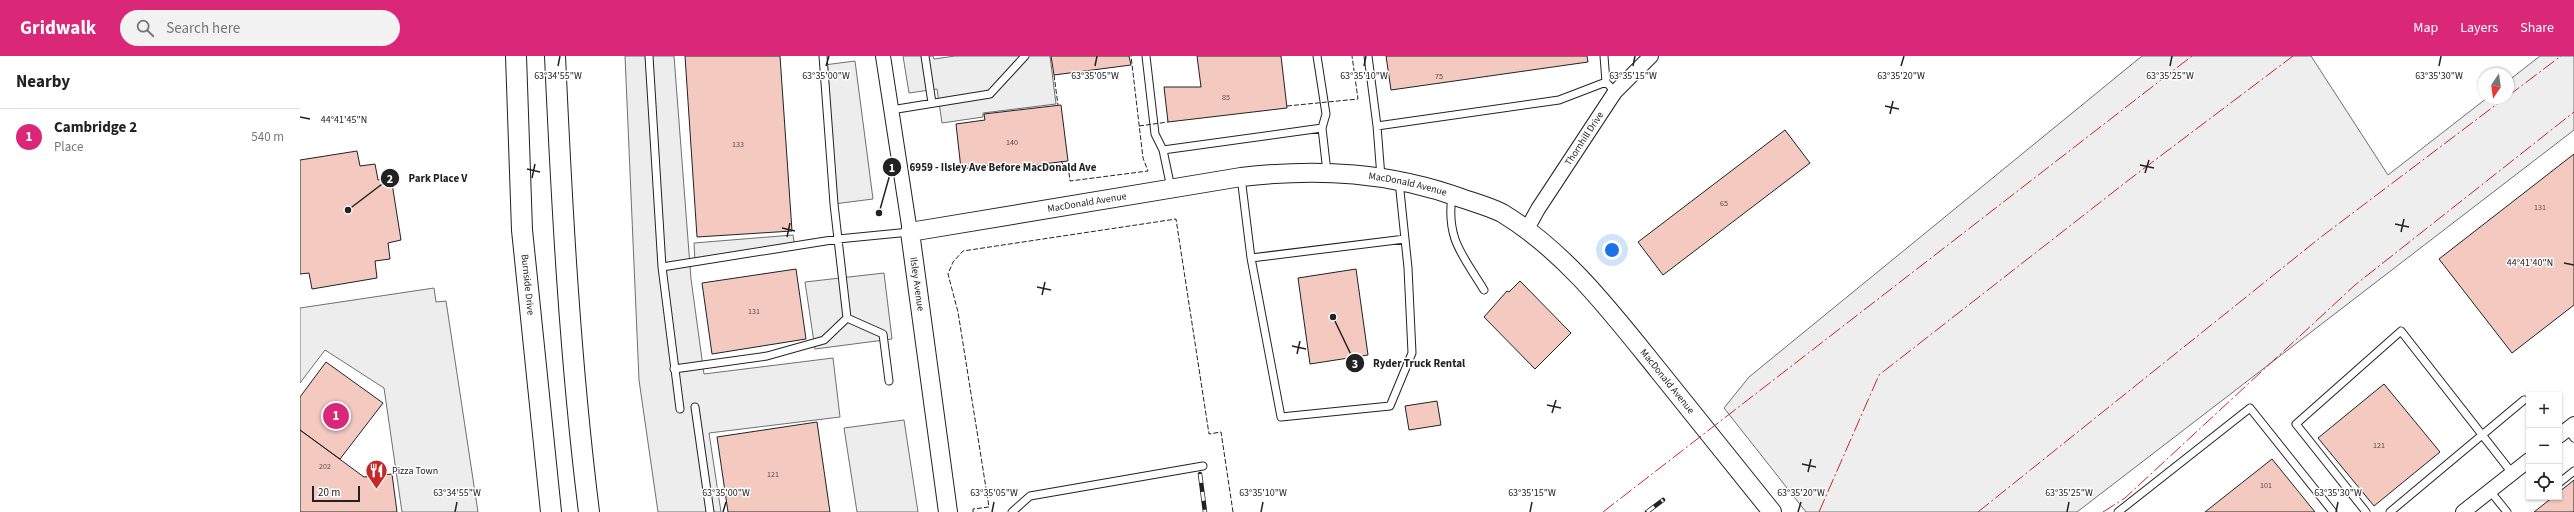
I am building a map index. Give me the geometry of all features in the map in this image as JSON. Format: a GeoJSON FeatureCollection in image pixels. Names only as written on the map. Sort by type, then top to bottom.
{"type":"FeatureCollection","features":[{"type":"Feature","properties":{"kind":"main road","name":"Burnside Drive"},"geometry":{"type":"LineString","coordinates":[[516,56],[522,230],[551,512]]}},
{"type":"Feature","properties":{"kind":"main road"},"geometry":{"type":"LineString","coordinates":[[555,56],[563,246],[572,361],[589,512]]}},
{"type":"Feature","properties":{"kind":"street","name":"Ilsley Avenue"},"geometry":{"type":"LineString","coordinates":[[883,56],[910,232],[948,512]]}},
{"type":"Feature","properties":{"kind":"street","name":"Thornhill Drive"},"geometry":{"type":"LineString","coordinates":[[1527,230],[1610,87],[1651,56]]}},
{"type":"Feature","properties":{"kind":"street","name":"MacDonald Avenue"},"geometry":{"type":"LineString","coordinates":[[910,232],[1171,188],[1283,172],[1327,172],[1380,177],[1452,194],[1500,212],[1527,230],[1599,296],[1772,512]]}},
{"type":"Feature","properties":{"kind":"street"},"geometry":{"type":"LineString","coordinates":[[2464,512],[2526,462]]}},
{"type":"Feature","properties":{"kind":"lane"},"geometry":{"type":"LineString","coordinates":[[649,56],[662,267],[680,410]]}},
{"type":"Feature","properties":{"kind":"lane"},"geometry":{"type":"LineString","coordinates":[[823,56],[838,239],[847,318]]}},
{"type":"Feature","properties":{"kind":"lane"},"geometry":{"type":"LineString","coordinates":[[925,56],[932,103]]}},
{"type":"Feature","properties":{"kind":"lane"},"geometry":{"type":"LineString","coordinates":[[891,110],[990,94],[1025,56]]}},
{"type":"Feature","properties":{"kind":"lane"},"geometry":{"type":"LineString","coordinates":[[1146,56],[1155,134],[1163,150],[1171,188]]}},
{"type":"Feature","properties":{"kind":"lane"},"geometry":{"type":"LineString","coordinates":[[1317,56],[1326,114],[1322,128],[1327,172]]}},
{"type":"Feature","properties":{"kind":"lane"},"geometry":{"type":"LineString","coordinates":[[1368,56],[1377,126],[1380,177]]}},
{"type":"Feature","properties":{"kind":"lane"},"geometry":{"type":"LineString","coordinates":[[1377,126],[1559,100],[1610,87],[1604,56]]}},
{"type":"Feature","properties":{"kind":"lane"},"geometry":{"type":"LineString","coordinates":[[1163,150],[1322,128]]}},
{"type":"Feature","properties":{"kind":"lane"},"geometry":{"type":"LineString","coordinates":[[1241,177],[1251,258],[1281,417],[1390,406],[1412,353],[1405,239],[1399,181]]}},
{"type":"Feature","properties":{"kind":"lane"},"geometry":{"type":"LineString","coordinates":[[1452,194],[1449,215],[1453,240],[1484,290]]}},
{"type":"Feature","properties":{"kind":"lane"},"geometry":{"type":"LineString","coordinates":[[662,267],[838,239],[910,232]]}},
{"type":"Feature","properties":{"kind":"lane"},"geometry":{"type":"LineString","coordinates":[[1251,258],[1405,239]]}},
{"type":"Feature","properties":{"kind":"lane"},"geometry":{"type":"LineString","coordinates":[[674,369],[767,356],[824,340],[847,318]]}},
{"type":"Feature","properties":{"kind":"lane"},"geometry":{"type":"LineString","coordinates":[[847,318],[883,334],[889,381]]}},
{"type":"Feature","properties":{"kind":"lane"},"geometry":{"type":"LineString","coordinates":[[2366,512],[2296,424],[2401,331],[2512,473]]}},
{"type":"Feature","properties":{"kind":"lane"},"geometry":{"type":"LineString","coordinates":[[2390,512],[2524,400]]}},
{"type":"Feature","properties":{"kind":"lane"},"geometry":{"type":"LineString","coordinates":[[695,407],[710,512]]}},
{"type":"Feature","properties":{"kind":"lane"},"geometry":{"type":"LineString","coordinates":[[2118,512],[2250,408],[2333,512]]}},
{"type":"Feature","properties":{"kind":"lane"},"geometry":{"type":"LineString","coordinates":[[1012,512],[1030,496],[1203,466]]}},
{"type":"Feature","properties":{"kind":"lane"},"geometry":{"type":"LineString","coordinates":[[2562,481],[2574,471]]}},
{"type":"Feature","properties":{"kind":"lane"},"geometry":{"type":"LineString","coordinates":[[2490,491],[2507,512]]}},
{"type":"Feature","properties":{"kind":"shaded area"},"geometry":{"type":"Polygon","coordinates":[[[625,56],[674,56],[691,279],[704,374],[833,358],[840,417],[709,433],[721,512],[658,512],[639,380],[625,56]]]}},
{"type":"Feature","properties":{"kind":"shaded area"},"geometry":{"type":"Polygon","coordinates":[[[903,56],[933,56],[934,59],[955,56],[1050,56],[1056,104],[983,113],[983,117],[942,123],[937,89],[909,93],[903,56]]]}},
{"type":"Feature","properties":{"kind":"shaded area"},"geometry":{"type":"Polygon","coordinates":[[[2142,56],[2311,56],[2388,175],[2479,104],[2514,104],[2514,76],[2540,56],[2574,56],[2574,130],[2077,512],[1806,512],[1724,408],[1749,377],[2142,56]]]}},
{"type":"Feature","properties":{"kind":"shaded area"},"geometry":{"type":"Polygon","coordinates":[[[855,61],[873,199],[834,204],[824,65],[855,61]]]}},
{"type":"Feature","properties":{"kind":"shaded area"},"geometry":{"type":"Polygon","coordinates":[[[793,235],[795,247],[695,262],[694,243],[793,235]]]}},
{"type":"Feature","properties":{"kind":"shaded area"},"geometry":{"type":"Polygon","coordinates":[[[884,273],[892,339],[815,349],[805,282],[884,273]]]}},
{"type":"Feature","properties":{"kind":"shaded area"},"geometry":{"type":"Polygon","coordinates":[[[434,288],[436,302],[446,301],[478,512],[402,512],[384,388],[325,350],[300,383],[300,308],[434,288]]]}},
{"type":"Feature","properties":{"kind":"shaded area"},"geometry":{"type":"Polygon","coordinates":[[[904,420],[918,512],[857,512],[844,428],[904,420]]]}},
{"type":"Feature","properties":{"kind":"building"},"geometry":{"type":"Polygon","coordinates":[[[685,56],[780,56],[792,231],[697,237],[685,56]]]}},
{"type":"Feature","properties":{"kind":"building"},"geometry":{"type":"Polygon","coordinates":[[[1051,56],[1129,56],[1131,65],[1054,75],[1051,56]]]}},
{"type":"Feature","properties":{"kind":"building"},"geometry":{"type":"Polygon","coordinates":[[[1197,56],[1281,56],[1287,108],[1168,122],[1164,87],[1201,87],[1197,56]]]}},
{"type":"Feature","properties":{"kind":"building"},"geometry":{"type":"Polygon","coordinates":[[[1386,56],[1587,56],[1588,62],[1391,90],[1386,56]]]}},
{"type":"Feature","properties":{"kind":"building"},"geometry":{"type":"Polygon","coordinates":[[[1061,105],[1068,161],[991,170],[991,165],[961,169],[956,124],[985,120],[984,114],[1061,105]]]}},
{"type":"Feature","properties":{"kind":"building"},"geometry":{"type":"Polygon","coordinates":[[[1785,130],[1810,163],[1663,275],[1638,242],[1785,130]]]}},
{"type":"Feature","properties":{"kind":"building"},"geometry":{"type":"Polygon","coordinates":[[[357,151],[360,166],[375,164],[378,180],[391,177],[401,240],[388,243],[390,259],[375,261],[377,278],[312,289],[309,273],[300,274],[300,160],[357,151]]]}},
{"type":"Feature","properties":{"kind":"building"},"geometry":{"type":"Polygon","coordinates":[[[2574,154],[2574,305],[2512,353],[2439,259],[2574,154]]]}},
{"type":"Feature","properties":{"kind":"building"},"geometry":{"type":"Polygon","coordinates":[[[796,269],[806,339],[712,354],[702,283],[796,269]]]}},
{"type":"Feature","properties":{"kind":"building"},"geometry":{"type":"Polygon","coordinates":[[[1356,269],[1368,355],[1310,364],[1298,278],[1356,269]]]}},
{"type":"Feature","properties":{"kind":"building"},"geometry":{"type":"Polygon","coordinates":[[[1520,281],[1571,333],[1535,369],[1484,317],[1507,291],[1509,292],[1520,281]]]}},
{"type":"Feature","properties":{"kind":"building"},"geometry":{"type":"Polygon","coordinates":[[[326,362],[383,403],[340,459],[300,430],[300,397],[326,362]]]}},
{"type":"Feature","properties":{"kind":"building"},"geometry":{"type":"Polygon","coordinates":[[[2384,384],[2440,452],[2374,506],[2318,438],[2384,384]]]}},
{"type":"Feature","properties":{"kind":"building"},"geometry":{"type":"Polygon","coordinates":[[[1437,401],[1441,425],[1409,430],[1405,406],[1437,401]]]}},
{"type":"Feature","properties":{"kind":"building"},"geometry":{"type":"Polygon","coordinates":[[[817,422],[830,512],[728,512],[717,437],[817,422]]]}},
{"type":"Feature","properties":{"kind":"building"},"geometry":{"type":"Polygon","coordinates":[[[300,430],[364,477],[392,474],[397,512],[300,512],[300,430]]]}},
{"type":"Feature","properties":{"kind":"building"},"geometry":{"type":"Polygon","coordinates":[[[2272,459],[2315,512],[2205,512],[2272,459]]]}},
{"type":"Feature","properties":{"kind":"building"},"geometry":{"type":"Polygon","coordinates":[[[2574,480],[2574,512],[2534,512],[2549,500],[2562,500],[2562,490],[2574,480]]]}},
{"type":"Feature","properties":{"kind":"railway"},"geometry":{"type":"LineString","coordinates":[[1200,474],[1205,512]]}},
{"type":"Feature","properties":{"kind":"railway"},"geometry":{"type":"LineString","coordinates":[[1647,512],[1663,500]]}},
{"type":"Feature","properties":{"kind":"fence"},"geometry":{"type":"LineString","coordinates":[[1061,161],[1069,173],[1070,181],[1148,171],[1143,158],[1131,56]]}},
{"type":"Feature","properties":{"kind":"fence"},"geometry":{"type":"LineString","coordinates":[[1287,106],[1358,99],[1352,56]]}},
{"type":"Feature","properties":{"kind":"fence"},"geometry":{"type":"LineString","coordinates":[[1054,75],[1058,105]]}},
{"type":"Feature","properties":{"kind":"fence"},"geometry":{"type":"LineString","coordinates":[[1139,126],[1168,122]]}},
{"type":"Feature","properties":{"kind":"fence"},"geometry":{"type":"LineString","coordinates":[[973,512],[973,509],[989,507],[958,312],[948,274],[953,262],[963,251],[1176,219],[1209,434],[1221,432],[1233,512]]}},
{"type":"Feature","properties":{"kind":"power"},"geometry":{"type":"LineString","coordinates":[[1603,512],[2192,56]]}},
{"type":"Feature","properties":{"kind":"power"},"geometry":{"type":"LineString","coordinates":[[1819,512],[1879,375],[2130,179],[2293,56]]}},
{"type":"Feature","properties":{"kind":"power"},"geometry":{"type":"LineString","coordinates":[[2514,91],[2561,56]]}},
{"type":"Feature","properties":{"kind":"power"},"geometry":{"type":"LineString","coordinates":[[1978,512],[2321,237],[2497,104]]}},
{"type":"Feature","properties":{"kind":"power"},"geometry":{"type":"LineString","coordinates":[[2103,512],[2125,498],[2355,285],[2574,112]]}},
{"type":"Feature","properties":{"kind":"place","name":"Park Place V"},"geometry":{"type":"Point","coordinates":[348,210]}},
{"type":"Feature","properties":{"kind":"place","name":"6959 - Ilsley Ave Before MacDonald Ave"},"geometry":{"type":"Point","coordinates":[879,213]}},
{"type":"Feature","properties":{"kind":"place","name":"Ryder Truck Rental"},"geometry":{"type":"Point","coordinates":[1333,317]}},
{"type":"Feature","properties":{"kind":"place","name":"Cambridge 2"},"geometry":{"type":"Point","coordinates":[336,416]}},
{"type":"Feature","properties":{"kind":"place","name":"Pizza Town"},"geometry":{"type":"Point","coordinates":[376,490]}}]}
